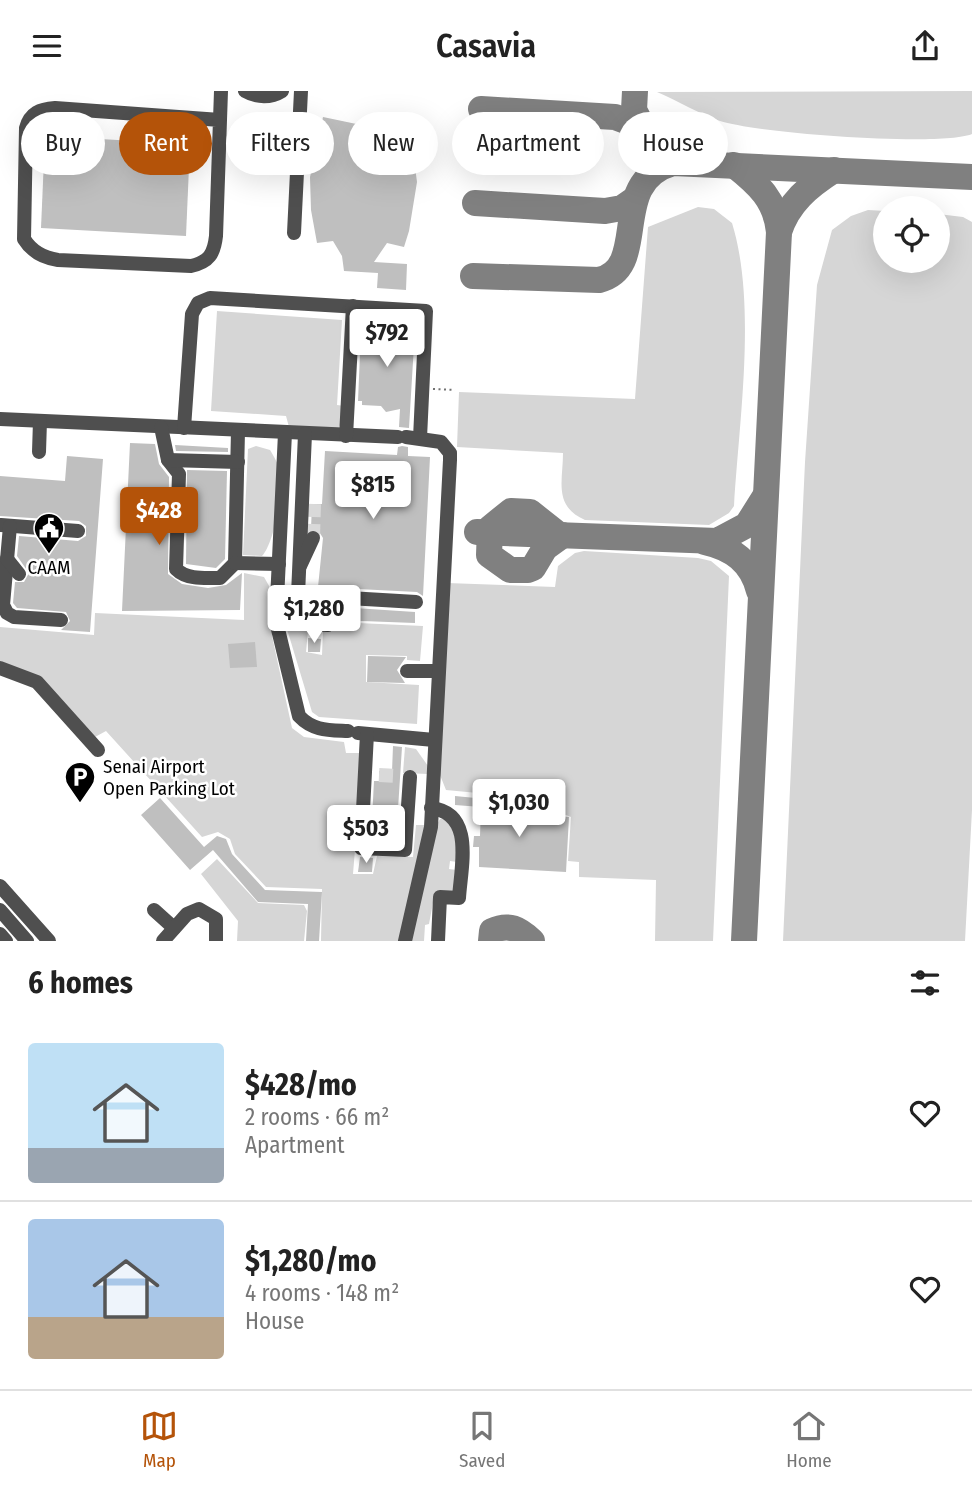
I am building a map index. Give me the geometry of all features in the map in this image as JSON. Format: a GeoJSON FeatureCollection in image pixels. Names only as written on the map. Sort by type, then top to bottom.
{"type":"FeatureCollection","features":[{"type":"Feature","properties":{"kind":"street"},"geometry":{"type":"LineString","coordinates":[[220,120],[55,108],[34,114],[26,128],[24,239],[29,248],[47,258],[58,260],[191,266],[203,263],[210,257],[216,236],[220,120],[221,91]]}},
{"type":"Feature","properties":{"kind":"street"},"geometry":{"type":"LineString","coordinates":[[245,91],[251,95],[274,96],[282,91]]}},
{"type":"Feature","properties":{"kind":"street"},"geometry":{"type":"LineString","coordinates":[[294,233],[301,91]]}},
{"type":"Feature","properties":{"kind":"street"},"geometry":{"type":"LineString","coordinates":[[184,428],[191,314],[198,303],[210,298],[426,311],[424,388],[408,437]]}},
{"type":"Feature","properties":{"kind":"street"},"geometry":{"type":"LineString","coordinates":[[346,436],[353,306]]}},
{"type":"Feature","properties":{"kind":"street"},"geometry":{"type":"LineString","coordinates":[[0,419],[408,437],[441,442],[450,453],[430,813],[405,941]]}},
{"type":"Feature","properties":{"kind":"street"},"geometry":{"type":"LineString","coordinates":[[39,452],[40,421]]}},
{"type":"Feature","properties":{"kind":"street"},"geometry":{"type":"LineString","coordinates":[[161,427],[168,460],[179,474],[176,569],[182,575],[220,578],[235,563],[238,431]]}},
{"type":"Feature","properties":{"kind":"street"},"geometry":{"type":"LineString","coordinates":[[285,433],[276,621],[299,716],[307,725],[320,730],[434,740]]}},
{"type":"Feature","properties":{"kind":"street"},"geometry":{"type":"LineString","coordinates":[[305,434],[298,595],[416,602]]}},
{"type":"Feature","properties":{"kind":"street"},"geometry":{"type":"LineString","coordinates":[[168,460],[238,462]]}},
{"type":"Feature","properties":{"kind":"street"},"geometry":{"type":"LineString","coordinates":[[303,487],[314,504]]}},
{"type":"Feature","properties":{"kind":"street"},"geometry":{"type":"LineString","coordinates":[[61,619],[14,617],[6,613],[5,525],[78,531]]}},
{"type":"Feature","properties":{"kind":"street"},"geometry":{"type":"LineString","coordinates":[[299,568],[313,538]]}},
{"type":"Feature","properties":{"kind":"street"},"geometry":{"type":"LineString","coordinates":[[4,599],[19,579],[7,559]]}},
{"type":"Feature","properties":{"kind":"street"},"geometry":{"type":"LineString","coordinates":[[235,563],[279,564]]}},
{"type":"Feature","properties":{"kind":"street"},"geometry":{"type":"LineString","coordinates":[[276,621],[328,625]]}},
{"type":"Feature","properties":{"kind":"street"},"geometry":{"type":"LineString","coordinates":[[0,668],[37,682],[98,750]]}},
{"type":"Feature","properties":{"kind":"street"},"geometry":{"type":"LineString","coordinates":[[407,671],[438,671]]}},
{"type":"Feature","properties":{"kind":"street"},"geometry":{"type":"LineString","coordinates":[[358,733],[372,774],[361,848],[405,850],[408,816],[405,777],[431,779]]}},
{"type":"Feature","properties":{"kind":"street"},"geometry":{"type":"LineString","coordinates":[[408,816],[449,811],[461,827],[463,842],[459,898],[440,897],[438,941]]}},
{"type":"Feature","properties":{"kind":"street"},"geometry":{"type":"LineString","coordinates":[[0,886],[48,941]]}},
{"type":"Feature","properties":{"kind":"street"},"geometry":{"type":"LineString","coordinates":[[0,910],[27,941]]}},
{"type":"Feature","properties":{"kind":"street"},"geometry":{"type":"LineString","coordinates":[[154,910],[174,928]]}},
{"type":"Feature","properties":{"kind":"street"},"geometry":{"type":"LineString","coordinates":[[163,941],[192,910],[206,911],[216,919],[216,941]]}},
{"type":"Feature","properties":{"kind":"street"},"geometry":{"type":"LineString","coordinates":[[0,934],[6,941]]}},
{"type":"Feature","properties":{"kind":"path"},"geometry":{"type":"LineString","coordinates":[[424,388],[455,390]]}},
{"type":"Feature","properties":{"kind":"shaded area"},"geometry":{"type":"Polygon","coordinates":[[[972,91],[972,134],[954,138],[888,139],[807,134],[740,126],[728,123],[728,112],[699,112],[657,92],[972,91]]]}},
{"type":"Feature","properties":{"kind":"shaded area"},"geometry":{"type":"Polygon","coordinates":[[[698,207],[714,209],[732,223],[744,289],[742,400],[734,506],[729,513],[709,525],[585,520],[568,508],[564,500],[563,453],[457,447],[459,392],[635,399],[648,227],[698,207]]]}},
{"type":"Feature","properties":{"kind":"shaded area"},"geometry":{"type":"Polygon","coordinates":[[[873,210],[873,273],[950,273],[950,215],[963,217],[972,222],[972,810],[965,941],[783,941],[805,462],[817,285],[832,230],[851,216],[873,210]]]}},
{"type":"Feature","properties":{"kind":"shaded area"},"geometry":{"type":"Polygon","coordinates":[[[217,311],[342,320],[337,405],[345,406],[345,415],[338,429],[289,427],[286,416],[211,411],[217,311]]]}},
{"type":"Feature","properties":{"kind":"shaded area"},"geometry":{"type":"Polygon","coordinates":[[[256,446],[270,450],[280,474],[275,526],[262,556],[243,555],[248,449],[256,446]]]}},
{"type":"Feature","properties":{"kind":"shaded area"},"geometry":{"type":"Polygon","coordinates":[[[584,551],[698,558],[711,561],[729,576],[713,941],[655,941],[656,880],[579,877],[579,862],[568,861],[571,817],[498,811],[499,795],[446,790],[438,770],[447,583],[555,587],[558,566],[575,553],[584,551]]]}},
{"type":"Feature","properties":{"kind":"shaded area"},"geometry":{"type":"Polygon","coordinates":[[[244,573],[264,577],[273,593],[272,636],[292,728],[304,737],[344,742],[346,753],[363,753],[353,874],[373,874],[377,856],[413,857],[416,825],[425,825],[399,941],[321,941],[322,889],[266,887],[235,854],[230,839],[218,832],[202,837],[106,731],[95,737],[0,662],[0,627],[94,635],[95,613],[244,620],[244,573]]]}},
{"type":"Feature","properties":{"kind":"shaded area"},"geometry":{"type":"Polygon","coordinates":[[[336,622],[423,626],[420,661],[407,660],[407,656],[366,655],[366,682],[419,685],[417,724],[319,717],[312,712],[287,629],[308,630],[306,652],[322,655],[323,631],[335,630],[336,622]]]}},
{"type":"Feature","properties":{"kind":"shaded area"},"geometry":{"type":"Polygon","coordinates":[[[405,747],[416,749],[428,766],[428,774],[403,773],[405,747]]]}},
{"type":"Feature","properties":{"kind":"shaded area"},"geometry":{"type":"Polygon","coordinates":[[[440,819],[444,819],[456,830],[457,862],[450,861],[449,869],[457,870],[455,893],[435,892],[429,924],[425,925],[424,941],[410,941],[435,828],[440,819]]]}},
{"type":"Feature","properties":{"kind":"shaded area"},"geometry":{"type":"Polygon","coordinates":[[[217,859],[258,903],[304,905],[307,911],[304,941],[237,941],[238,921],[201,874],[217,859]]]}},
{"type":"Feature","properties":{"kind":"building"},"geometry":{"type":"Polygon","coordinates":[[[334,119],[348,122],[348,175],[416,175],[409,231],[404,247],[387,243],[374,262],[407,264],[406,290],[377,288],[378,273],[344,271],[342,256],[333,241],[317,243],[311,210],[310,177],[334,175],[334,119]]]}},
{"type":"Feature","properties":{"kind":"building"},"geometry":{"type":"Polygon","coordinates":[[[105,139],[119,140],[119,175],[189,175],[186,236],[41,228],[43,175],[105,175],[105,139]]]}},
{"type":"Feature","properties":{"kind":"building"},"geometry":{"type":"Polygon","coordinates":[[[390,321],[396,327],[415,328],[409,428],[399,427],[400,409],[386,412],[381,406],[362,405],[362,401],[358,401],[361,330],[366,330],[366,326],[385,327],[390,321]]]}},
{"type":"Feature","properties":{"kind":"building"},"geometry":{"type":"Polygon","coordinates":[[[130,443],[155,444],[159,464],[169,477],[168,574],[182,584],[208,588],[226,585],[242,573],[240,610],[122,611],[130,443]]]}},
{"type":"Feature","properties":{"kind":"building"},"geometry":{"type":"Polygon","coordinates":[[[175,445],[228,448],[228,452],[176,451],[175,445]]]}},
{"type":"Feature","properties":{"kind":"building"},"geometry":{"type":"Polygon","coordinates":[[[398,447],[408,447],[408,456],[430,457],[423,596],[417,592],[318,587],[323,538],[318,530],[311,529],[312,504],[322,504],[325,451],[397,455],[398,447]]]}},
{"type":"Feature","properties":{"kind":"building","name":"CAAM"},"geometry":{"type":"Polygon","coordinates":[[[67,456],[103,459],[90,632],[61,630],[70,621],[66,612],[17,608],[13,603],[15,582],[24,582],[29,573],[17,556],[19,536],[78,541],[86,536],[86,526],[79,521],[0,516],[0,476],[65,481],[67,456]]]}},
{"type":"Feature","properties":{"kind":"building"},"geometry":{"type":"Polygon","coordinates":[[[187,470],[227,471],[225,559],[216,568],[186,564],[187,470]]]}},
{"type":"Feature","properties":{"kind":"building"},"geometry":{"type":"Polygon","coordinates":[[[309,605],[415,612],[415,623],[336,620],[329,616],[308,614],[309,605]]]}},
{"type":"Feature","properties":{"kind":"building"},"geometry":{"type":"Polygon","coordinates":[[[308,638],[321,639],[320,652],[308,652],[308,638]]]}},
{"type":"Feature","properties":{"kind":"building"},"geometry":{"type":"Polygon","coordinates":[[[255,642],[257,667],[230,668],[228,644],[255,642]]]}},
{"type":"Feature","properties":{"kind":"building"},"geometry":{"type":"Polygon","coordinates":[[[368,656],[406,657],[397,670],[405,683],[367,682],[368,656]]]}},
{"type":"Feature","properties":{"kind":"building"},"geometry":{"type":"Polygon","coordinates":[[[393,746],[402,747],[396,840],[371,838],[374,781],[379,781],[379,771],[392,772],[393,746]]]}},
{"type":"Feature","properties":{"kind":"building"},"geometry":{"type":"Polygon","coordinates":[[[455,796],[496,800],[495,813],[569,817],[566,872],[479,867],[479,847],[473,847],[474,836],[480,836],[481,807],[455,805],[455,796]]]}},
{"type":"Feature","properties":{"kind":"building"},"geometry":{"type":"Polygon","coordinates":[[[160,798],[204,847],[217,836],[226,839],[232,854],[265,890],[322,892],[319,941],[306,941],[308,904],[258,902],[213,850],[190,870],[141,815],[160,798]]]}},
{"type":"Feature","properties":{"kind":"building"},"geometry":{"type":"Polygon","coordinates":[[[360,857],[373,858],[372,872],[358,872],[360,857]]]}},
{"type":"Feature","properties":{"kind":"taxiway"},"geometry":{"type":"LineString","coordinates":[[635,91],[635,112]]}},
{"type":"Feature","properties":{"kind":"taxiway"},"geometry":{"type":"LineString","coordinates":[[481,109],[618,118]]}},
{"type":"Feature","properties":{"kind":"taxiway"},"geometry":{"type":"LineString","coordinates":[[473,276],[599,280],[615,272],[623,259],[634,205],[641,187],[653,173],[673,163],[972,177]]}},
{"type":"Feature","properties":{"kind":"taxiway"},"geometry":{"type":"LineString","coordinates":[[734,165],[751,179],[770,202],[779,232]]}},
{"type":"Feature","properties":{"kind":"taxiway"},"geometry":{"type":"LineString","coordinates":[[744,941],[779,232],[788,212],[800,196],[834,170]]}},
{"type":"Feature","properties":{"kind":"taxiway"},"geometry":{"type":"LineString","coordinates":[[475,203],[605,211],[622,208],[635,199]]}},
{"type":"Feature","properties":{"kind":"taxiway"},"geometry":{"type":"LineString","coordinates":[[477,532],[717,541],[747,525],[764,498]]}},
{"type":"Feature","properties":{"kind":"taxiway"},"geometry":{"type":"LineString","coordinates":[[559,535],[530,512],[511,511],[490,528],[489,555],[510,570],[528,570],[533,568],[545,548],[563,535]]}},
{"type":"Feature","properties":{"kind":"taxiway"},"geometry":{"type":"LineString","coordinates":[[705,542],[724,548],[740,558],[751,572],[759,591]]}},
{"type":"Feature","properties":{"kind":"taxiway"},"geometry":{"type":"LineString","coordinates":[[491,941],[492,931],[504,927],[518,930],[532,941]]}},
{"type":"Feature","properties":{"kind":"tunnel"},"geometry":{"type":"LineString","coordinates":[[313,538],[314,504]]}},
{"type":"Feature","properties":{"kind":"tunnel"},"geometry":{"type":"LineString","coordinates":[[379,775],[400,776]]}},
{"type":"Feature","properties":{"kind":"place","name":"CAAM"},"geometry":{"type":"Point","coordinates":[49,555]}},
{"type":"Feature","properties":{"kind":"place","name":"Senai Airport Open Parking Lot"},"geometry":{"type":"Point","coordinates":[80,804]}}]}
